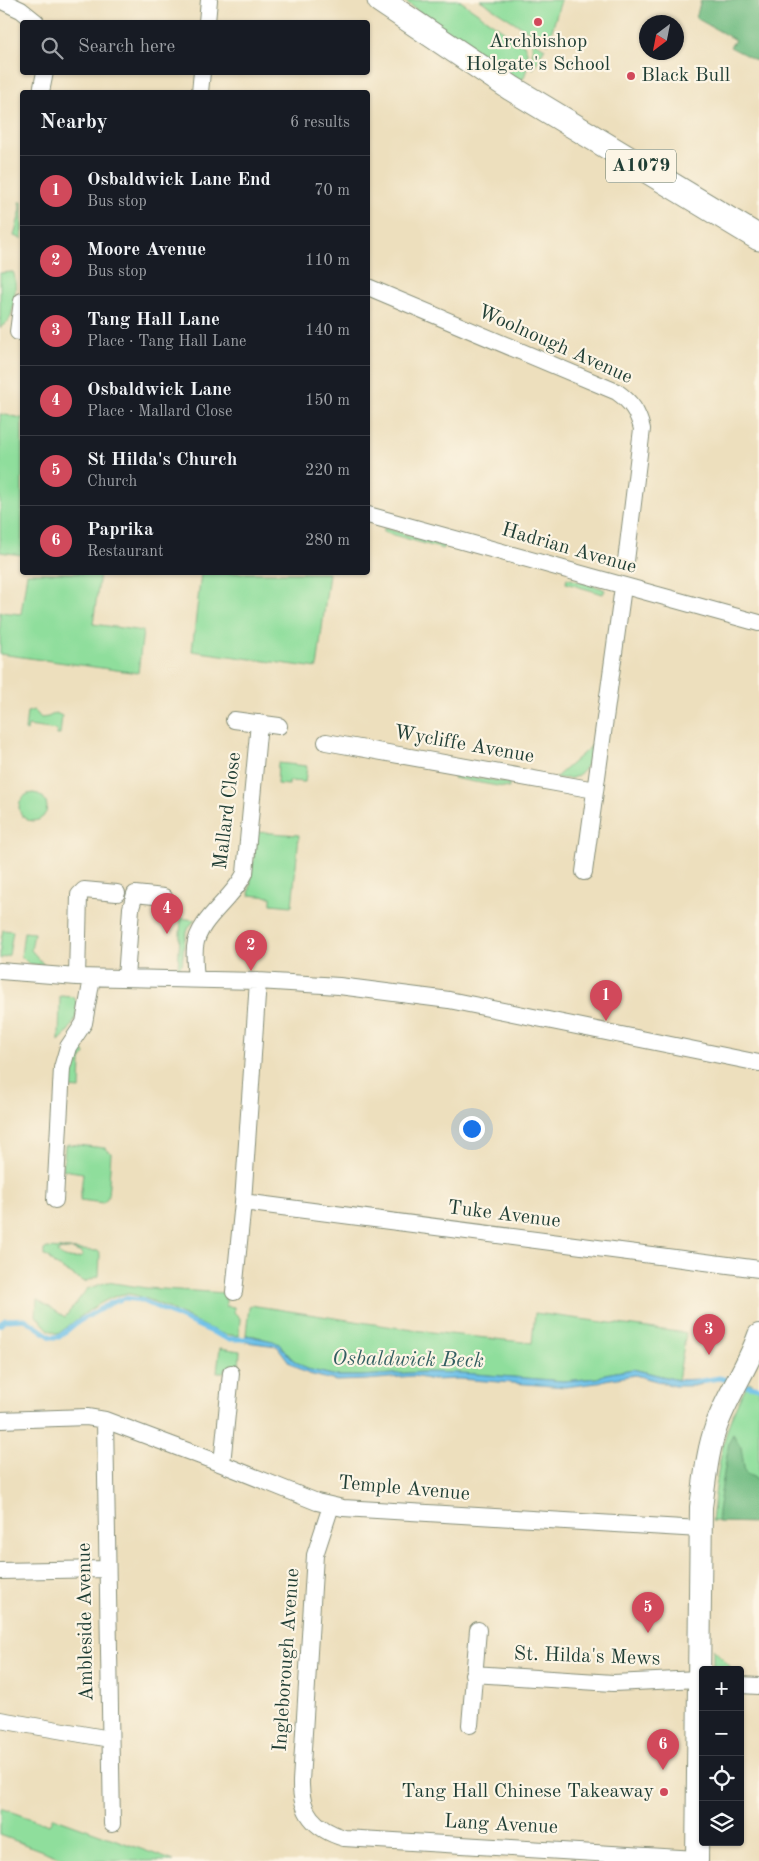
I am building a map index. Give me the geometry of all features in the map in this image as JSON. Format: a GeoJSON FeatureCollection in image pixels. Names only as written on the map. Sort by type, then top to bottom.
{"type":"FeatureCollection","features":[{"type":"Feature","properties":{"kind":"main road","name":"A1079"},"geometry":{"type":"LineString","coordinates":[[380,0],[512,88],[759,238]]}},
{"type":"Feature","properties":{"kind":"street"},"geometry":{"type":"LineString","coordinates":[[0,0],[21,10],[34,20]]}},
{"type":"Feature","properties":{"kind":"street"},"geometry":{"type":"LineString","coordinates":[[207,20],[210,0]]}},
{"type":"Feature","properties":{"kind":"street"},"geometry":{"type":"LineString","coordinates":[[41,90],[44,75]]}},
{"type":"Feature","properties":{"kind":"street"},"geometry":{"type":"LineString","coordinates":[[200,90],[202,75]]}},
{"type":"Feature","properties":{"kind":"street","name":"Woolnough Avenue"},"geometry":{"type":"LineString","coordinates":[[370,288],[617,392],[628,400],[635,408],[642,429],[626,561]]}},
{"type":"Feature","properties":{"kind":"street"},"geometry":{"type":"LineString","coordinates":[[18,332],[20,316]]}},
{"type":"Feature","properties":{"kind":"street","name":"Hadrian Avenue"},"geometry":{"type":"LineString","coordinates":[[370,516],[623,587],[759,623]]}},
{"type":"Feature","properties":{"kind":"street"},"geometry":{"type":"LineString","coordinates":[[584,872],[623,587]]}},
{"type":"Feature","properties":{"kind":"street"},"geometry":{"type":"LineString","coordinates":[[234,720],[279,726]]}},
{"type":"Feature","properties":{"kind":"street","name":"Mallard Close"},"geometry":{"type":"LineString","coordinates":[[196,979],[195,946],[200,929],[239,885],[245,873],[259,723]]}},
{"type":"Feature","properties":{"kind":"street","name":"Wycliffe Avenue"},"geometry":{"type":"LineString","coordinates":[[326,742],[595,790]]}},
{"type":"Feature","properties":{"kind":"street"},"geometry":{"type":"LineString","coordinates":[[55,1200],[62,1068],[68,1047],[84,1023],[85,978],[79,895],[84,890],[117,894]]}},
{"type":"Feature","properties":{"kind":"street"},"geometry":{"type":"LineString","coordinates":[[126,978],[133,896],[135,894],[164,897]]}},
{"type":"Feature","properties":{"kind":"street"},"geometry":{"type":"LineString","coordinates":[[0,971],[85,978],[196,979],[339,986],[449,1000],[759,1063]]}},
{"type":"Feature","properties":{"kind":"street"},"geometry":{"type":"LineString","coordinates":[[234,1292],[243,1202],[258,981]]}},
{"type":"Feature","properties":{"kind":"street","name":"Tuke Avenue"},"geometry":{"type":"LineString","coordinates":[[243,1202],[759,1270]]}},
{"type":"Feature","properties":{"kind":"street"},"geometry":{"type":"LineString","coordinates":[[700,1666],[700,1529],[701,1507],[709,1454],[716,1426],[759,1335]]}},
{"type":"Feature","properties":{"kind":"street"},"geometry":{"type":"LineString","coordinates":[[222,1464],[231,1373]]}},
{"type":"Feature","properties":{"kind":"street","name":"Temple Avenue"},"geometry":{"type":"LineString","coordinates":[[0,1420],[87,1418],[104,1420],[331,1506],[343,1508],[700,1529]]}},
{"type":"Feature","properties":{"kind":"street","name":"Ambleside Avenue"},"geometry":{"type":"LineString","coordinates":[[104,1420],[112,1824]]}},
{"type":"Feature","properties":{"kind":"street","name":"Ingleborough Avenue"},"geometry":{"type":"LineString","coordinates":[[310,1817],[300,1796],[314,1576],[318,1543],[331,1506]]}},
{"type":"Feature","properties":{"kind":"street"},"geometry":{"type":"LineString","coordinates":[[0,1571],[106,1569]]}},
{"type":"Feature","properties":{"kind":"street"},"geometry":{"type":"LineString","coordinates":[[470,1725],[478,1630]]}},
{"type":"Feature","properties":{"kind":"street","name":"St. Hilda's Mews"},"geometry":{"type":"LineString","coordinates":[[473,1674],[614,1682],[699,1681]]}},
{"type":"Feature","properties":{"kind":"street"},"geometry":{"type":"LineString","coordinates":[[744,1684],[759,1686]]}},
{"type":"Feature","properties":{"kind":"street"},"geometry":{"type":"LineString","coordinates":[[697,1860],[699,1711]]}},
{"type":"Feature","properties":{"kind":"street"},"geometry":{"type":"LineString","coordinates":[[0,1720],[110,1739]]}},
{"type":"Feature","properties":{"kind":"street","name":"Lang Avenue"},"geometry":{"type":"LineString","coordinates":[[310,1817],[318,1826],[344,1838],[697,1860]]}},
{"type":"Feature","properties":{"kind":"green space"},"geometry":{"type":"Polygon","coordinates":[[[404,0],[459,0],[524,45],[528,62],[523,79],[519,80],[431,21],[404,0]]]}},
{"type":"Feature","properties":{"kind":"green space","name":"Archbishop Holgate's School"},"geometry":{"type":"Polygon","coordinates":[[[480,0],[561,0],[548,44],[480,0]]]}},
{"type":"Feature","properties":{"kind":"green space"},"geometry":{"type":"Polygon","coordinates":[[[701,0],[759,0],[759,62],[730,47],[735,40],[696,18],[701,0]]]}},
{"type":"Feature","properties":{"kind":"green space"},"geometry":{"type":"Polygon","coordinates":[[[532,40],[545,48],[533,69],[532,40]]]}},
{"type":"Feature","properties":{"kind":"green space"},"geometry":{"type":"Polygon","coordinates":[[[20,213],[20,238],[14,236],[20,213]]]}},
{"type":"Feature","properties":{"kind":"green space"},"geometry":{"type":"Polygon","coordinates":[[[13,272],[15,296],[11,316],[0,328],[0,273],[13,272]]]}},
{"type":"Feature","properties":{"kind":"green space"},"geometry":{"type":"Polygon","coordinates":[[[0,414],[20,418],[20,555],[0,552],[0,414]]]}},
{"type":"Feature","properties":{"kind":"green space"},"geometry":{"type":"Polygon","coordinates":[[[384,528],[444,545],[443,549],[383,532],[384,528]]]}},
{"type":"Feature","properties":{"kind":"green space"},"geometry":{"type":"Polygon","coordinates":[[[27,575],[100,575],[93,624],[143,631],[138,673],[0,654],[0,612],[21,614],[27,575]]]}},
{"type":"Feature","properties":{"kind":"green space"},"geometry":{"type":"Polygon","coordinates":[[[201,575],[329,575],[317,668],[192,651],[201,575]]]}},
{"type":"Feature","properties":{"kind":"green space"},"geometry":{"type":"Polygon","coordinates":[[[567,578],[605,590],[603,594],[566,583],[567,578]]]}},
{"type":"Feature","properties":{"kind":"green space"},"geometry":{"type":"Polygon","coordinates":[[[34,710],[41,718],[56,713],[62,716],[60,735],[57,735],[57,730],[28,726],[27,731],[25,730],[27,712],[34,710]]]}},
{"type":"Feature","properties":{"kind":"green space"},"geometry":{"type":"Polygon","coordinates":[[[595,743],[590,758],[581,773],[572,778],[555,778],[595,743]]]}},
{"type":"Feature","properties":{"kind":"green space"},"geometry":{"type":"Polygon","coordinates":[[[278,763],[307,766],[305,782],[289,781],[289,785],[277,784],[278,763]]]}},
{"type":"Feature","properties":{"kind":"green space"},"geometry":{"type":"Polygon","coordinates":[[[455,774],[509,783],[509,788],[453,778],[455,774]]]}},
{"type":"Feature","properties":{"kind":"green space"},"geometry":{"type":"Polygon","coordinates":[[[33,793],[43,797],[47,807],[43,817],[33,821],[23,817],[19,807],[23,797],[33,793]]]}},
{"type":"Feature","properties":{"kind":"green space"},"geometry":{"type":"Polygon","coordinates":[[[257,832],[299,835],[292,906],[271,904],[271,897],[249,895],[257,832]]]}},
{"type":"Feature","properties":{"kind":"green space"},"geometry":{"type":"Polygon","coordinates":[[[181,918],[195,920],[186,934],[182,964],[178,968],[181,918]]]}},
{"type":"Feature","properties":{"kind":"green space"},"geometry":{"type":"Polygon","coordinates":[[[3,930],[13,931],[9,955],[0,959],[0,946],[3,930]]]}},
{"type":"Feature","properties":{"kind":"green space"},"geometry":{"type":"Polygon","coordinates":[[[24,932],[34,933],[31,950],[44,965],[29,964],[21,956],[24,932]]]}},
{"type":"Feature","properties":{"kind":"green space"},"geometry":{"type":"Polygon","coordinates":[[[60,996],[74,997],[77,1009],[71,1027],[59,1041],[60,996]]]}},
{"type":"Feature","properties":{"kind":"green space"},"geometry":{"type":"Polygon","coordinates":[[[79,1043],[85,1054],[81,1060],[80,1089],[67,1088],[71,1055],[79,1043]]]}},
{"type":"Feature","properties":{"kind":"green space"},"geometry":{"type":"Polygon","coordinates":[[[68,1144],[105,1148],[111,1153],[108,1197],[103,1203],[80,1200],[83,1173],[63,1170],[65,1146],[68,1144]]]}},
{"type":"Feature","properties":{"kind":"green space"},"geometry":{"type":"Polygon","coordinates":[[[47,1248],[64,1249],[57,1253],[73,1259],[83,1256],[82,1253],[71,1249],[98,1251],[100,1254],[99,1276],[84,1282],[44,1256],[44,1250],[47,1248]]]}},
{"type":"Feature","properties":{"kind":"green space"},"geometry":{"type":"Polygon","coordinates":[[[107,1282],[146,1288],[226,1293],[226,1306],[234,1307],[234,1312],[240,1318],[239,1336],[220,1333],[157,1303],[132,1294],[124,1294],[107,1300],[58,1334],[49,1330],[36,1316],[37,1299],[65,1317],[87,1289],[107,1282]]]}},
{"type":"Feature","properties":{"kind":"green space"},"geometry":{"type":"Polygon","coordinates":[[[250,1305],[413,1330],[532,1343],[535,1313],[686,1333],[678,1380],[633,1369],[605,1374],[598,1378],[563,1381],[424,1372],[337,1376],[307,1369],[292,1359],[279,1344],[246,1335],[250,1305]]]}},
{"type":"Feature","properties":{"kind":"green space"},"geometry":{"type":"Polygon","coordinates":[[[220,1348],[240,1351],[239,1368],[225,1368],[224,1372],[217,1372],[220,1348]]]}},
{"type":"Feature","properties":{"kind":"green space"},"geometry":{"type":"Polygon","coordinates":[[[749,1382],[759,1388],[759,1523],[712,1521],[722,1449],[732,1415],[749,1382]]]}},
{"type":"Feature","properties":{"kind":"green space"},"geometry":{"type":"Polygon","coordinates":[[[733,1434],[741,1447],[745,1473],[759,1480],[759,1523],[718,1522],[729,1442],[733,1434]]]}},
{"type":"Feature","properties":{"kind":"green space"},"geometry":{"type":"Polygon","coordinates":[[[713,1649],[730,1666],[713,1666],[713,1649]]]}},
{"type":"Feature","properties":{"kind":"green space"},"geometry":{"type":"Polygon","coordinates":[[[0,1808],[49,1825],[53,1817],[174,1861],[69,1861],[0,1835],[0,1808]]]}},
{"type":"Feature","properties":{"kind":"water"},"geometry":{"type":"Polygon","coordinates":[[[246,1335],[279,1344],[292,1359],[307,1369],[337,1376],[424,1372],[563,1381],[598,1378],[605,1374],[633,1369],[678,1380],[698,1379],[702,1384],[674,1386],[635,1375],[565,1387],[459,1379],[433,1380],[413,1376],[336,1381],[302,1371],[289,1362],[277,1346],[246,1342],[246,1335]]]}},
{"type":"Feature","properties":{"kind":"waterway","name":"Osbaldwick Beck"},"geometry":{"type":"LineString","coordinates":[[0,1325],[5,1320],[25,1319],[51,1337],[59,1337],[76,1323],[111,1303],[125,1298],[141,1300],[228,1339],[252,1339]]}},
{"type":"Feature","properties":{"kind":"waterway","name":"Osbaldwick Beck"},"geometry":{"type":"LineString","coordinates":[[695,1382],[719,1378],[731,1381]]}},
{"type":"Feature","properties":{"kind":"waterway","name":"Osbaldwick Beck"},"geometry":{"type":"LineString","coordinates":[[741,1384],[759,1388]]}},
{"type":"Feature","properties":{"kind":"place","name":"Archbishop Holgate's School"},"geometry":{"type":"Point","coordinates":[538,22]}},
{"type":"Feature","properties":{"kind":"place","name":"Black Bull"},"geometry":{"type":"Point","coordinates":[631,76]}},
{"type":"Feature","properties":{"kind":"place","name":"Osbaldwick Lane"},"geometry":{"type":"Point","coordinates":[167,934]}},
{"type":"Feature","properties":{"kind":"place","name":"Moore Avenue"},"geometry":{"type":"Point","coordinates":[251,971]}},
{"type":"Feature","properties":{"kind":"place","name":"Osbaldwick Lane End"},"geometry":{"type":"Point","coordinates":[606,1021]}},
{"type":"Feature","properties":{"kind":"place","name":"Tang Hall Lane"},"geometry":{"type":"Point","coordinates":[709,1355]}},
{"type":"Feature","properties":{"kind":"place","name":"St Hilda's Church"},"geometry":{"type":"Point","coordinates":[648,1633]}},
{"type":"Feature","properties":{"kind":"place","name":"Paprika"},"geometry":{"type":"Point","coordinates":[663,1770]}},
{"type":"Feature","properties":{"kind":"place","name":"Tang Hall Chinese Takeaway"},"geometry":{"type":"Point","coordinates":[664,1792]}}]}
